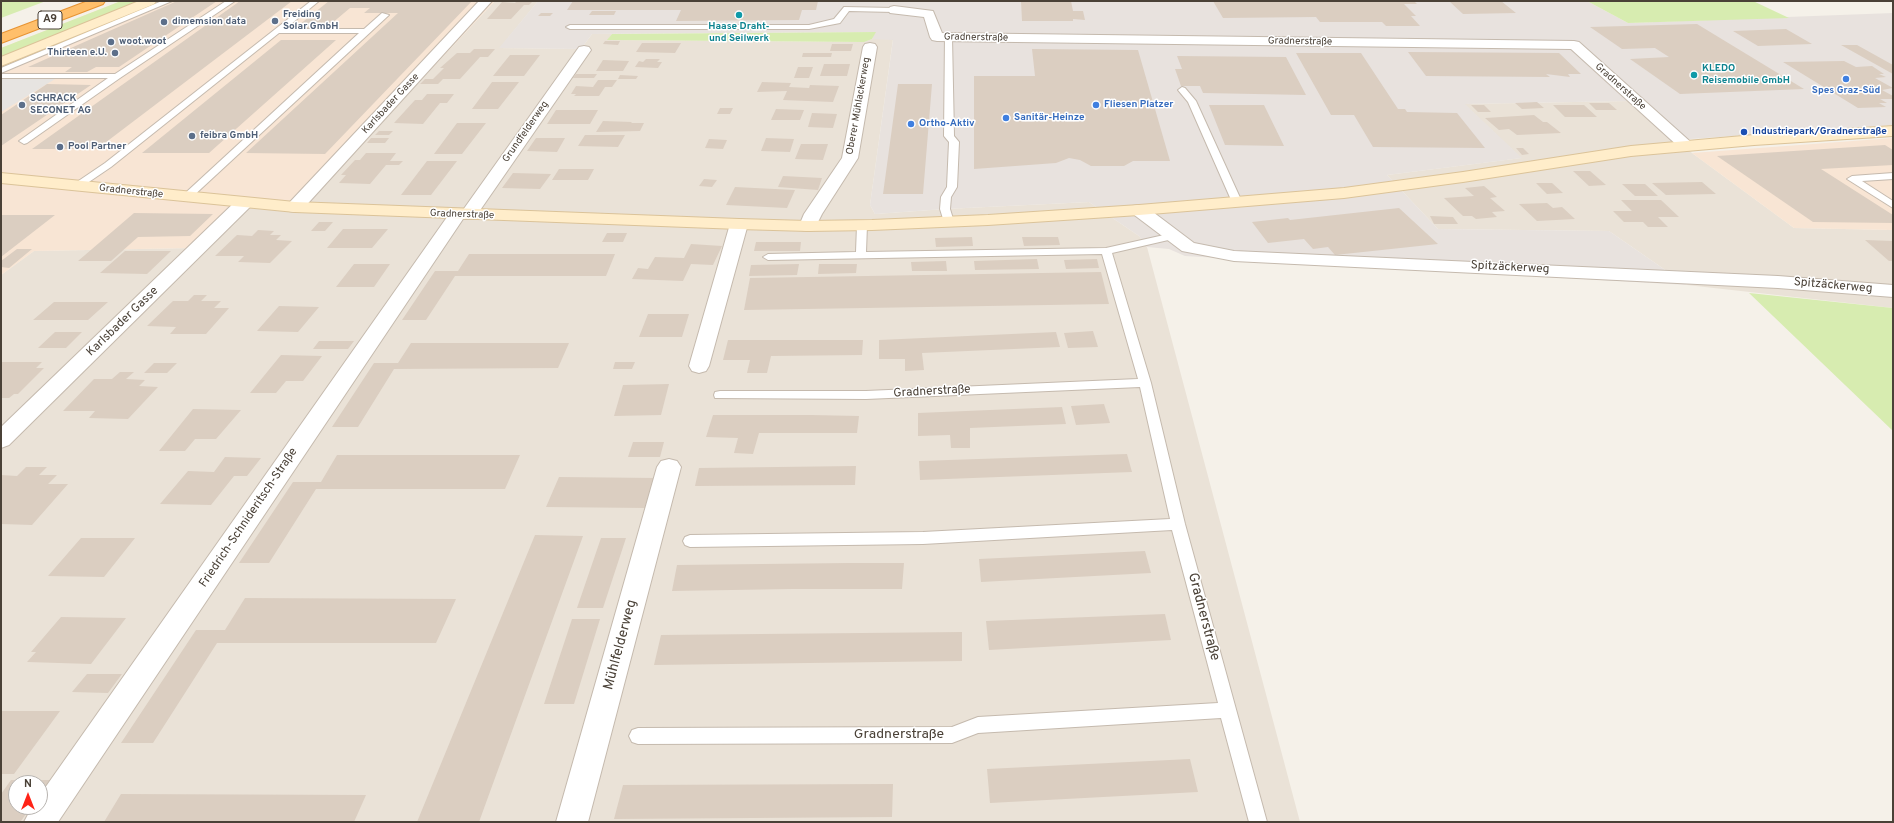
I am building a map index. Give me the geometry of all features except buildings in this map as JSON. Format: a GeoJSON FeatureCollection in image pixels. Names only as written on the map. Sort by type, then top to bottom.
{"type":"FeatureCollection","features":[{"type":"Feature","properties":{"kind":"highway","name":"A9"},"geometry":{"type":"LineString","coordinates":[[1,27],[68,1]]}},
{"type":"Feature","properties":{"kind":"highway","name":"A9"},"geometry":{"type":"LineString","coordinates":[[1,39],[99,1]]}},
{"type":"Feature","properties":{"kind":"main road"},"geometry":{"type":"LineString","coordinates":[[1,62],[150,1]]}},
{"type":"Feature","properties":{"kind":"main road","name":"Gradnerstraße"},"geometry":{"type":"LineString","coordinates":[[1,178],[295,207],[739,224],[862,226],[1139,210],[1344,193],[1463,177],[1631,151],[1686,145],[1890,133]]}},
{"type":"Feature","properties":{"kind":"street","name":"Karlsbader Gasse"},"geometry":{"type":"LineString","coordinates":[[295,207],[486,1]]}},
{"type":"Feature","properties":{"kind":"street","name":"Gradnerstraße"},"geometry":{"type":"LineString","coordinates":[[894,10],[929,14],[937,37],[948,38],[1574,45],[1686,145]]}},
{"type":"Feature","properties":{"kind":"street","name":"Oberer Mühlackerweg"},"geometry":{"type":"LineString","coordinates":[[808,226],[813,214],[850,158],[870,46]]}},
{"type":"Feature","properties":{"kind":"street","name":"Grundfelderweg"},"geometry":{"type":"LineString","coordinates":[[463,214],[584,50]]}},
{"type":"Feature","properties":{"kind":"street","name":"Karlsbader Gasse"},"geometry":{"type":"LineString","coordinates":[[1,440],[244,203]]}},
{"type":"Feature","properties":{"kind":"street","name":"Spitzäckerweg"},"geometry":{"type":"LineString","coordinates":[[1139,210],[1188,247],[1234,256],[1778,282],[1893,291]]}},
{"type":"Feature","properties":{"kind":"street","name":"Friedrich-Schnideritsch-Straße"},"geometry":{"type":"LineString","coordinates":[[40,822],[463,214]]}},
{"type":"Feature","properties":{"kind":"street"},"geometry":{"type":"LineString","coordinates":[[699,366],[739,224]]}},
{"type":"Feature","properties":{"kind":"street","name":"Mühlfelderweg"},"geometry":{"type":"LineString","coordinates":[[572,822],[669,467]]}},
{"type":"Feature","properties":{"kind":"lane"},"geometry":{"type":"LineString","coordinates":[[1,71],[168,1]]}},
{"type":"Feature","properties":{"kind":"lane"},"geometry":{"type":"LineString","coordinates":[[24,141],[117,76],[231,1]]}},
{"type":"Feature","properties":{"kind":"lane","name":"Gradnerstraße"},"geometry":{"type":"LineString","coordinates":[[77,186],[108,165],[315,1]]}},
{"type":"Feature","properties":{"kind":"lane"},"geometry":{"type":"LineString","coordinates":[[570,27],[810,27],[837,21],[847,9],[894,10]]}},
{"type":"Feature","properties":{"kind":"lane"},"geometry":{"type":"LineString","coordinates":[[186,197],[385,15]]}},
{"type":"Feature","properties":{"kind":"lane"},"geometry":{"type":"LineString","coordinates":[[277,31],[366,31]]}},
{"type":"Feature","properties":{"kind":"lane"},"geometry":{"type":"LineString","coordinates":[[948,38],[949,136],[954,142],[952,187],[946,197],[945,209],[949,222]]}},
{"type":"Feature","properties":{"kind":"lane"},"geometry":{"type":"LineString","coordinates":[[1,76],[117,76]]}},
{"type":"Feature","properties":{"kind":"lane"},"geometry":{"type":"LineString","coordinates":[[1182,90],[1192,101],[1237,202]]}},
{"type":"Feature","properties":{"kind":"lane"},"geometry":{"type":"LineString","coordinates":[[1892,204],[1852,179],[1893,176]]}},
{"type":"Feature","properties":{"kind":"lane"},"geometry":{"type":"LineString","coordinates":[[861,255],[862,226]]}},
{"type":"Feature","properties":{"kind":"lane"},"geometry":{"type":"LineString","coordinates":[[768,257],[1106,251],[1173,236]]}},
{"type":"Feature","properties":{"kind":"lane","name":"Gradnerstraße"},"geometry":{"type":"LineString","coordinates":[[1106,251],[1145,383],[1178,524],[1258,822]]}},
{"type":"Feature","properties":{"kind":"lane","name":"Gradnerstraße"},"geometry":{"type":"LineString","coordinates":[[720,395],[866,395],[1145,383]]}},
{"type":"Feature","properties":{"kind":"lane"},"geometry":{"type":"LineString","coordinates":[[690,541],[923,538],[1178,524]]}},
{"type":"Feature","properties":{"kind":"lane","name":"Gradnerstraße"},"geometry":{"type":"LineString","coordinates":[[638,736],[952,735],[978,725],[1229,710]]}},
{"type":"Feature","properties":{"kind":"shaded area"},"geometry":{"type":"Polygon","coordinates":[[[121,1],[495,1],[301,208],[245,205],[192,248],[34,251],[1,275],[1,48],[121,1]]]}},
{"type":"Feature","properties":{"kind":"shaded area"},"geometry":{"type":"Polygon","coordinates":[[[495,1],[538,1],[500,48],[581,49],[592,34],[612,34],[608,40],[863,42],[872,39],[893,39],[870,205],[875,214],[1089,202],[1139,236],[1147,247],[1300,822],[1,822],[1,275],[34,251],[192,248],[245,204],[301,208],[495,1]]]}},
{"type":"Feature","properties":{"kind":"shaded area"},"geometry":{"type":"Polygon","coordinates":[[[538,1],[1587,1],[1628,23],[1893,13],[1893,125],[1676,140],[1629,101],[1465,104],[1522,158],[1387,175],[1438,229],[1609,231],[1687,285],[1185,256],[1169,249],[1147,247],[1139,236],[1089,202],[875,214],[870,205],[893,40],[872,39],[875,32],[592,34],[581,49],[499,48],[538,1]]]}},
{"type":"Feature","properties":{"kind":"shaded area"},"geometry":{"type":"Polygon","coordinates":[[[1,75],[60,76],[1,112],[1,75]]]}},
{"type":"Feature","properties":{"kind":"shaded area"},"geometry":{"type":"Polygon","coordinates":[[[1629,101],[1692,153],[1794,228],[1893,230],[1893,308],[1687,285],[1609,231],[1438,229],[1387,175],[1521,158],[1464,104],[1629,101]]]}},
{"type":"Feature","properties":{"kind":"shaded area"},"geometry":{"type":"Polygon","coordinates":[[[1893,138],[1893,230],[1794,228],[1692,153],[1893,138]]]}},
{"type":"Feature","properties":{"kind":"green space"},"geometry":{"type":"Polygon","coordinates":[[[46,1],[1,18],[1,2],[46,1]]]}},
{"type":"Feature","properties":{"kind":"green space"},"geometry":{"type":"Polygon","coordinates":[[[121,1],[142,1],[1,58],[1,48],[121,1]]]}},
{"type":"Feature","properties":{"kind":"green space"},"geometry":{"type":"Polygon","coordinates":[[[1587,1],[1753,1],[1789,18],[1628,23],[1587,1]]]}},
{"type":"Feature","properties":{"kind":"green space"},"geometry":{"type":"Polygon","coordinates":[[[876,32],[872,39],[864,42],[607,40],[612,34],[876,32]]]}},
{"type":"Feature","properties":{"kind":"green space"},"geometry":{"type":"Polygon","coordinates":[[[1749,293],[1893,308],[1893,431],[1749,293]]]}},
{"type":"Feature","properties":{"kind":"place","name":"Haase Draht- und Seilwerk"},"geometry":{"type":"Point","coordinates":[739,15]}},
{"type":"Feature","properties":{"kind":"place","name":"Freiding Solar GmbH"},"geometry":{"type":"Point","coordinates":[275,21]}},
{"type":"Feature","properties":{"kind":"place","name":"dimemsion data"},"geometry":{"type":"Point","coordinates":[164,22]}},
{"type":"Feature","properties":{"kind":"place","name":"woot.woot"},"geometry":{"type":"Point","coordinates":[111,42]}},
{"type":"Feature","properties":{"kind":"place","name":"Thirteen e.U."},"geometry":{"type":"Point","coordinates":[115,53]}},
{"type":"Feature","properties":{"kind":"place","name":"KLEDO Reisemobile GmbH"},"geometry":{"type":"Point","coordinates":[1694,75]}},
{"type":"Feature","properties":{"kind":"place","name":"Spes Graz-Süd"},"geometry":{"type":"Point","coordinates":[1846,79]}},
{"type":"Feature","properties":{"kind":"place","name":"SCHRACK SECONET AG"},"geometry":{"type":"Point","coordinates":[22,105]}},
{"type":"Feature","properties":{"kind":"place","name":"Fliesen Platzer"},"geometry":{"type":"Point","coordinates":[1096,105]}},
{"type":"Feature","properties":{"kind":"place","name":"Sanitär-Heinze"},"geometry":{"type":"Point","coordinates":[1006,118]}},
{"type":"Feature","properties":{"kind":"place","name":"Ortho-Aktiv"},"geometry":{"type":"Point","coordinates":[911,124]}},
{"type":"Feature","properties":{"kind":"place","name":"Industriepark/Gradnerstraße"},"geometry":{"type":"Point","coordinates":[1744,132]}},
{"type":"Feature","properties":{"kind":"place","name":"feibra GmbH"},"geometry":{"type":"Point","coordinates":[192,136]}},
{"type":"Feature","properties":{"kind":"place","name":"Pool Partner"},"geometry":{"type":"Point","coordinates":[60,147]}}]}
